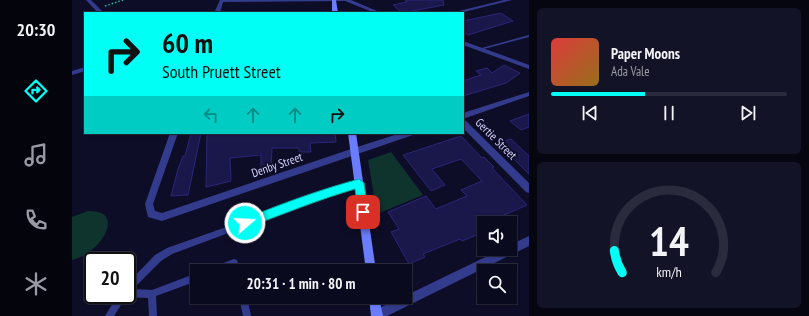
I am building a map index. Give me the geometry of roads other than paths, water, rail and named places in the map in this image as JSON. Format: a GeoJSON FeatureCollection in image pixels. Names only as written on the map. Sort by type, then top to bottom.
{"type":"FeatureCollection","features":[{"type":"Feature","properties":{"kind":"street"},"geometry":{"type":"LineString","coordinates":[[88,0],[100,12]]}},
{"type":"Feature","properties":{"kind":"street"},"geometry":{"type":"LineString","coordinates":[[334,0],[335,12]]}},
{"type":"Feature","properties":{"kind":"street"},"geometry":{"type":"LineString","coordinates":[[217,12],[222,1],[343,0]]}},
{"type":"Feature","properties":{"kind":"street"},"geometry":{"type":"LineString","coordinates":[[347,0],[377,12]]}},
{"type":"Feature","properties":{"kind":"street"},"geometry":{"type":"LineString","coordinates":[[458,12],[510,0]]}},
{"type":"Feature","properties":{"kind":"street"},"geometry":{"type":"LineString","coordinates":[[464,43],[529,67]]}},
{"type":"Feature","properties":{"kind":"street"},"geometry":{"type":"LineString","coordinates":[[72,73],[84,69]]}},
{"type":"Feature","properties":{"kind":"street"},"geometry":{"type":"LineString","coordinates":[[464,116],[529,94]]}},
{"type":"Feature","properties":{"kind":"street","name":"Gertie Street"},"geometry":{"type":"LineString","coordinates":[[464,124],[529,189]]}},
{"type":"Feature","properties":{"kind":"street","name":"Denby Street"},"geometry":{"type":"LineString","coordinates":[[174,134],[149,204],[151,214],[162,217],[407,134]]}},
{"type":"Feature","properties":{"kind":"street"},"geometry":{"type":"LineString","coordinates":[[352,134],[370,264]]}},
{"type":"Feature","properties":{"kind":"street"},"geometry":{"type":"LineString","coordinates":[[375,304],[377,316],[529,241]]}},
{"type":"Feature","properties":{"kind":"lane"},"geometry":{"type":"LineString","coordinates":[[480,49],[529,36]]}},
{"type":"Feature","properties":{"kind":"lane"},"geometry":{"type":"LineString","coordinates":[[136,281],[158,258],[170,251],[288,208],[315,196],[359,183]]}},
{"type":"Feature","properties":{"kind":"lane"},"geometry":{"type":"LineString","coordinates":[[136,294],[152,294],[190,280]]}},
{"type":"Feature","properties":{"kind":"lane"},"geometry":{"type":"LineString","coordinates":[[152,294],[153,316]]}},
{"type":"Feature","properties":{"kind":"lane"},"geometry":{"type":"LineString","coordinates":[[109,316],[117,304]]}},
{"type":"Feature","properties":{"kind":"lane"},"geometry":{"type":"LineString","coordinates":[[244,304],[247,316]]}}]}
